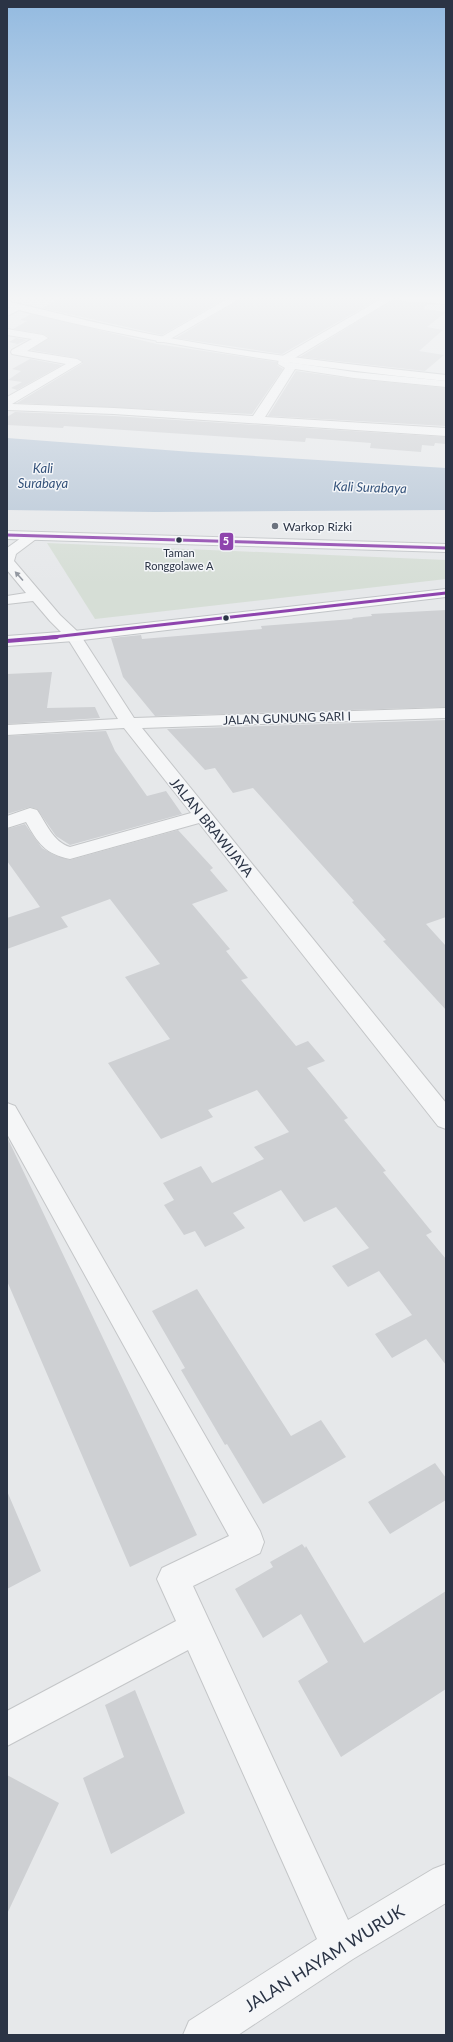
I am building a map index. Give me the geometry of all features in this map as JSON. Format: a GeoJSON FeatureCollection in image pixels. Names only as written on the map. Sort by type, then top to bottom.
{"type":"FeatureCollection","features":[{"type":"Feature","properties":{"kind":"main road"},"geometry":{"type":"LineString","coordinates":[[7,536],[446,548]]}},
{"type":"Feature","properties":{"kind":"main road"},"geometry":{"type":"LineString","coordinates":[[7,641],[74,636],[446,593]]}},
{"type":"Feature","properties":{"kind":"street"},"geometry":{"type":"LineString","coordinates":[[7,402],[22,393]]}},
{"type":"Feature","properties":{"kind":"street"},"geometry":{"type":"LineString","coordinates":[[257,420],[271,393]]}},
{"type":"Feature","properties":{"kind":"street"},"geometry":{"type":"LineString","coordinates":[[7,407],[257,420],[446,432]]}},
{"type":"Feature","properties":{"kind":"street","name":"JALAN BRAWIJAYA"},"geometry":{"type":"LineString","coordinates":[[33,536],[10,552],[7,561],[55,618],[74,636],[129,723],[446,1120]]}},
{"type":"Feature","properties":{"kind":"street"},"geometry":{"type":"LineString","coordinates":[[7,600],[37,596]]}},
{"type":"Feature","properties":{"kind":"street","name":"JALAN GUNUNG SARI I"},"geometry":{"type":"LineString","coordinates":[[7,730],[129,723],[446,713]]}},
{"type":"Feature","properties":{"kind":"street"},"geometry":{"type":"LineString","coordinates":[[7,822],[30,814],[54,849],[60,852],[70,853],[203,816]]}},
{"type":"Feature","properties":{"kind":"street"},"geometry":{"type":"LineString","coordinates":[[7,1112],[249,1542],[173,1579],[340,1946]]}},
{"type":"Feature","properties":{"kind":"street"},"geometry":{"type":"LineString","coordinates":[[7,1729],[196,1628]]}},
{"type":"Feature","properties":{"kind":"street","name":"JALAN HAYAM WURUK"},"geometry":{"type":"LineString","coordinates":[[203,2035],[340,1946],[446,1882]]}},
{"type":"Feature","properties":{"kind":"shaded area"},"geometry":{"type":"Polygon","coordinates":[[[47,543],[446,560],[446,579],[95,619],[47,543]]]}},
{"type":"Feature","properties":{"kind":"water","name":"Kali Surabaya"},"geometry":{"type":"Polygon","coordinates":[[[7,438],[192,452],[446,468],[446,510],[155,512],[7,510],[7,438]]]}},
{"type":"Feature","properties":{"kind":"building"},"geometry":{"type":"Polygon","coordinates":[[[33,393],[266,393],[252,414],[17,403],[33,393]]]}},
{"type":"Feature","properties":{"kind":"building"},"geometry":{"type":"Polygon","coordinates":[[[282,393],[446,393],[446,426],[268,416],[282,393]]]}},
{"type":"Feature","properties":{"kind":"building"},"geometry":{"type":"Polygon","coordinates":[[[15,412],[114,416],[446,437],[446,444],[435,443],[434,446],[422,445],[421,452],[370,448],[371,443],[306,438],[305,442],[64,426],[63,428],[7,425],[7,417],[15,412]]]}},
{"type":"Feature","properties":{"kind":"building"},"geometry":{"type":"Polygon","coordinates":[[[446,610],[446,707],[155,716],[123,677],[111,638],[141,635],[142,639],[262,629],[261,626],[353,619],[352,618],[372,616],[371,614],[446,610]]]}},
{"type":"Feature","properties":{"kind":"building"},"geometry":{"type":"Polygon","coordinates":[[[52,672],[47,708],[95,707],[100,718],[7,724],[7,674],[52,672]]]}},
{"type":"Feature","properties":{"kind":"building"},"geometry":{"type":"Polygon","coordinates":[[[446,720],[446,917],[426,924],[446,946],[446,1010],[383,941],[386,940],[352,902],[354,901],[253,788],[233,793],[215,768],[205,770],[167,729],[446,720]]]}},
{"type":"Feature","properties":{"kind":"building"},"geometry":{"type":"Polygon","coordinates":[[[106,731],[115,751],[147,796],[166,791],[182,814],[70,845],[56,836],[37,809],[30,807],[7,814],[7,736],[106,731]]]}},
{"type":"Feature","properties":{"kind":"building"},"geometry":{"type":"Polygon","coordinates":[[[25,824],[42,848],[54,855],[70,860],[178,830],[213,868],[210,870],[228,891],[192,904],[230,949],[226,951],[248,978],[241,980],[296,1046],[308,1041],[325,1061],[307,1068],[348,1118],[344,1120],[386,1171],[383,1172],[432,1232],[426,1235],[446,1259],[446,1365],[426,1339],[392,1358],[375,1334],[412,1315],[379,1271],[348,1287],[332,1266],[369,1248],[336,1207],[304,1222],[281,1190],[233,1213],[245,1228],[205,1247],[195,1231],[184,1235],[164,1205],[174,1200],[163,1183],[201,1166],[212,1183],[264,1159],[254,1147],[289,1132],[257,1090],[208,1110],[213,1117],[161,1139],[108,1063],[170,1039],[125,977],[160,964],[110,899],[61,917],[68,927],[7,949],[7,918],[40,907],[7,861],[7,829],[25,824]]]}},
{"type":"Feature","properties":{"kind":"building"},"geometry":{"type":"Polygon","coordinates":[[[7,1137],[197,1535],[130,1567],[7,1281],[7,1137]]]}},
{"type":"Feature","properties":{"kind":"building"},"geometry":{"type":"Polygon","coordinates":[[[197,1289],[291,1436],[321,1420],[346,1457],[263,1504],[227,1444],[225,1445],[181,1370],[185,1368],[152,1311],[197,1289]]]}},
{"type":"Feature","properties":{"kind":"building"},"geometry":{"type":"Polygon","coordinates":[[[435,1463],[446,1478],[446,1500],[390,1534],[368,1502],[435,1463]]]}},
{"type":"Feature","properties":{"kind":"building"},"geometry":{"type":"Polygon","coordinates":[[[7,1491],[41,1571],[7,1589],[7,1491]]]}},
{"type":"Feature","properties":{"kind":"building"},"geometry":{"type":"Polygon","coordinates":[[[302,1544],[305,1548],[306,1546],[364,1643],[446,1591],[446,1689],[341,1757],[298,1681],[328,1662],[301,1614],[263,1638],[235,1589],[273,1567],[270,1562],[302,1544]]]}},
{"type":"Feature","properties":{"kind":"building"},"geometry":{"type":"Polygon","coordinates":[[[135,1690],[185,1813],[111,1854],[83,1778],[124,1757],[105,1705],[135,1690]]]}},
{"type":"Feature","properties":{"kind":"building"},"geometry":{"type":"Polygon","coordinates":[[[7,1775],[59,1803],[7,1914],[7,1775]]]}},
{"type":"Feature","properties":{"kind":"transit line","name":"5"},"geometry":{"type":"LineString","coordinates":[[7,535],[446,548]]}},
{"type":"Feature","properties":{"kind":"transit line","name":"5"},"geometry":{"type":"LineString","coordinates":[[7,641],[74,636],[446,593]]}},
{"type":"Feature","properties":{"kind":"place","name":"Warkop Rizki"},"geometry":{"type":"Point","coordinates":[275,526]}},
{"type":"Feature","properties":{"kind":"place","name":"Taman Ronggolawe A"},"geometry":{"type":"Point","coordinates":[179,540]}}]}
